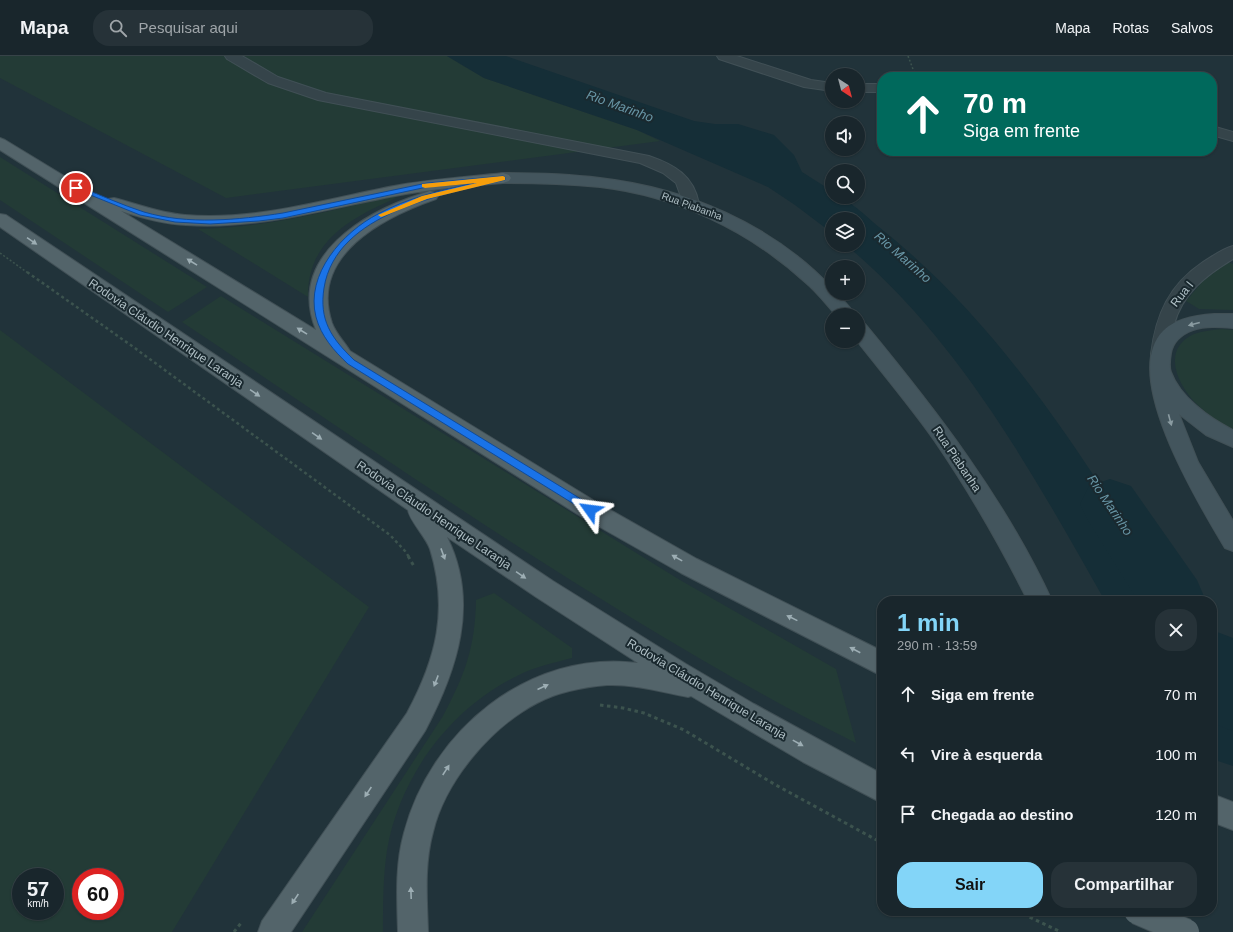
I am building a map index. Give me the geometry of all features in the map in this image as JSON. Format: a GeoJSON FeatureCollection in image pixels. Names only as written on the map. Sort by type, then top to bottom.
{"type":"FeatureCollection","features":[{"type":"Feature","properties":{"kind":"main road"},"geometry":{"type":"LineString","coordinates":[[0,143],[590,510],[703,573],[877,661]]}},
{"type":"Feature","properties":{"kind":"main road","name":"Rua Piabanha"},"geometry":{"type":"LineString","coordinates":[[503,178],[558,178],[602,182],[649,191],[691,204],[737,224],[782,252],[810,275],[832,296],[841,308]]}},
{"type":"Feature","properties":{"kind":"main road"},"geometry":{"type":"LineString","coordinates":[[64,183],[143,214],[164,218],[210,222],[265,218],[427,185],[503,178]]}},
{"type":"Feature","properties":{"kind":"main road"},"geometry":{"type":"LineString","coordinates":[[351,362],[336,348],[326,332],[320,316],[319,299],[321,282],[328,266],[337,252],[349,238],[380,215],[450,190],[503,178]]}},
{"type":"Feature","properties":{"kind":"main road","name":"Rodovia Cláudio Henrique Laranja"},"geometry":{"type":"LineString","coordinates":[[0,219],[535,584],[704,689],[874,785]]}},
{"type":"Feature","properties":{"kind":"main road"},"geometry":{"type":"LineString","coordinates":[[1233,321],[1210,321],[1184,326],[1172,333],[1164,343],[1161,361],[1166,403],[1182,453],[1233,541]]}},
{"type":"Feature","properties":{"kind":"main road","name":"Rua Piabanha"},"geometry":{"type":"LineString","coordinates":[[865,338],[925,412],[957,457],[1021,563],[1038,596]]}},
{"type":"Feature","properties":{"kind":"main road"},"geometry":{"type":"LineString","coordinates":[[1161,361],[1166,382],[1176,397],[1189,411],[1206,425],[1233,439]]}},
{"type":"Feature","properties":{"kind":"main road"},"geometry":{"type":"LineString","coordinates":[[273,932],[416,722],[431,693],[442,664],[449,635],[452,607],[450,581],[444,557],[435,534],[423,515],[408,498]]}},
{"type":"Feature","properties":{"kind":"main road"},"geometry":{"type":"LineString","coordinates":[[413,932],[411,870],[417,837],[428,805],[442,776],[459,750],[480,728],[502,710],[527,694],[553,683],[580,676],[607,673],[631,674],[704,689]]}},
{"type":"Feature","properties":{"kind":"main road"},"geometry":{"type":"LineString","coordinates":[[1217,810],[1233,816]]}},
{"type":"Feature","properties":{"kind":"main road"},"geometry":{"type":"LineString","coordinates":[[1149,916],[1186,932]]}},
{"type":"Feature","properties":{"kind":"main road"},"geometry":{"type":"LineString","coordinates":[[1159,916],[1164,932]]}},
{"type":"Feature","properties":{"kind":"street"},"geometry":{"type":"LineString","coordinates":[[232,56],[272,80],[323,97],[651,161],[679,176],[686,185],[690,194],[691,204]]}},
{"type":"Feature","properties":{"kind":"street"},"geometry":{"type":"LineString","coordinates":[[724,56],[809,84],[825,86]]}},
{"type":"Feature","properties":{"kind":"street"},"geometry":{"type":"LineString","coordinates":[[865,88],[877,88]]}},
{"type":"Feature","properties":{"kind":"street"},"geometry":{"type":"LineString","coordinates":[[1217,132],[1233,137]]}},
{"type":"Feature","properties":{"kind":"street","name":"Rua I"},"geometry":{"type":"LineString","coordinates":[[1161,361],[1162,334],[1166,316],[1181,291],[1204,269],[1233,252]]}},
{"type":"Feature","properties":{"kind":"path"},"geometry":{"type":"LineString","coordinates":[[908,56],[914,72]]}},
{"type":"Feature","properties":{"kind":"path"},"geometry":{"type":"LineString","coordinates":[[0,253],[390,535],[405,551],[416,569]]}},
{"type":"Feature","properties":{"kind":"path"},"geometry":{"type":"LineString","coordinates":[[594,706],[626,707],[652,714],[676,726],[759,775],[877,840]]}},
{"type":"Feature","properties":{"kind":"path"},"geometry":{"type":"LineString","coordinates":[[1027,916],[1061,932]]}},
{"type":"Feature","properties":{"kind":"path"},"geometry":{"type":"LineString","coordinates":[[234,932],[243,919]]}},
{"type":"Feature","properties":{"kind":"green space"},"geometry":{"type":"Polygon","coordinates":[[[0,56],[447,56],[484,78],[637,130],[660,141],[226,198],[0,78],[0,56]]]}},
{"type":"Feature","properties":{"kind":"green space"},"geometry":{"type":"Polygon","coordinates":[[[0,157],[207,287],[168,312],[0,200],[0,157]]]}},
{"type":"Feature","properties":{"kind":"green space"},"geometry":{"type":"Polygon","coordinates":[[[395,196],[396,198],[348,223],[324,246],[315,261],[310,277],[308,297],[198,229],[248,226],[297,218],[395,196]]]}},
{"type":"Feature","properties":{"kind":"green space"},"geometry":{"type":"Polygon","coordinates":[[[1228,262],[1233,264],[1233,310],[1199,309],[1186,301],[1203,281],[1228,262]]]}},
{"type":"Feature","properties":{"kind":"green space"},"geometry":{"type":"Polygon","coordinates":[[[221,296],[680,580],[836,669],[856,743],[764,695],[689,652],[541,562],[182,322],[221,296]]]}},
{"type":"Feature","properties":{"kind":"green space"},"geometry":{"type":"Polygon","coordinates":[[[1222,329],[1233,330],[1233,429],[1211,416],[1192,399],[1185,390],[1176,369],[1175,359],[1177,349],[1183,341],[1194,334],[1222,329]]]}},
{"type":"Feature","properties":{"kind":"green space"},"geometry":{"type":"Polygon","coordinates":[[[0,330],[369,607],[172,932],[0,932],[0,330]]]}},
{"type":"Feature","properties":{"kind":"green space"},"geometry":{"type":"Polygon","coordinates":[[[494,593],[572,648],[572,658],[530,670],[493,690],[470,707],[450,726],[416,771],[403,796],[387,850],[383,901],[383,932],[302,932],[443,716],[463,673],[471,647],[474,632],[476,600],[494,593]]]}},
{"type":"Feature","properties":{"kind":"water"},"geometry":{"type":"Polygon","coordinates":[[[447,56],[506,56],[694,121],[715,124],[738,124],[774,135],[794,155],[802,172],[825,187],[825,204],[851,204],[862,212],[825,212],[825,228],[768,187],[637,130],[484,78],[447,56]]]}},
{"type":"Feature","properties":{"kind":"water"},"geometry":{"type":"Polygon","coordinates":[[[865,215],[924,266],[966,309],[1005,354],[1042,401],[1076,450],[1170,596],[1102,596],[1021,458],[991,411],[959,366],[924,323],[887,282],[865,262],[865,260],[863,260],[854,252],[865,252],[865,215]]]}},
{"type":"Feature","properties":{"kind":"water"},"geometry":{"type":"Polygon","coordinates":[[[1217,672],[1233,699],[1233,841],[1217,809],[1217,672]]]}},
{"type":"Feature","properties":{"kind":"pier"},"geometry":{"type":"Polygon","coordinates":[[[1217,761],[1233,766],[1233,843],[1217,813],[1217,761]]]}},
{"type":"Feature","properties":{"kind":"waterway","name":"Rio Marinho"},"geometry":{"type":"LineString","coordinates":[[1110,504],[1171,596]]}},
{"type":"Feature","properties":{"kind":"waterway","name":"Rio Marinho"},"geometry":{"type":"LineString","coordinates":[[1217,670],[1233,697]]}},
{"type":"Feature","properties":{"kind":"slow traffic"},"geometry":{"type":"LineString","coordinates":[[381,215],[402,206],[450,190],[503,178],[425,186]]}},
{"type":"Feature","properties":{"kind":"route"},"geometry":{"type":"LineString","coordinates":[[76,188],[143,214],[175,220],[210,222],[283,216],[393,191],[427,185],[503,178],[450,190],[413,202],[380,215],[364,226],[349,238],[328,266],[321,282],[319,299],[320,316],[326,332],[336,348],[351,362],[590,510]]}}]}
